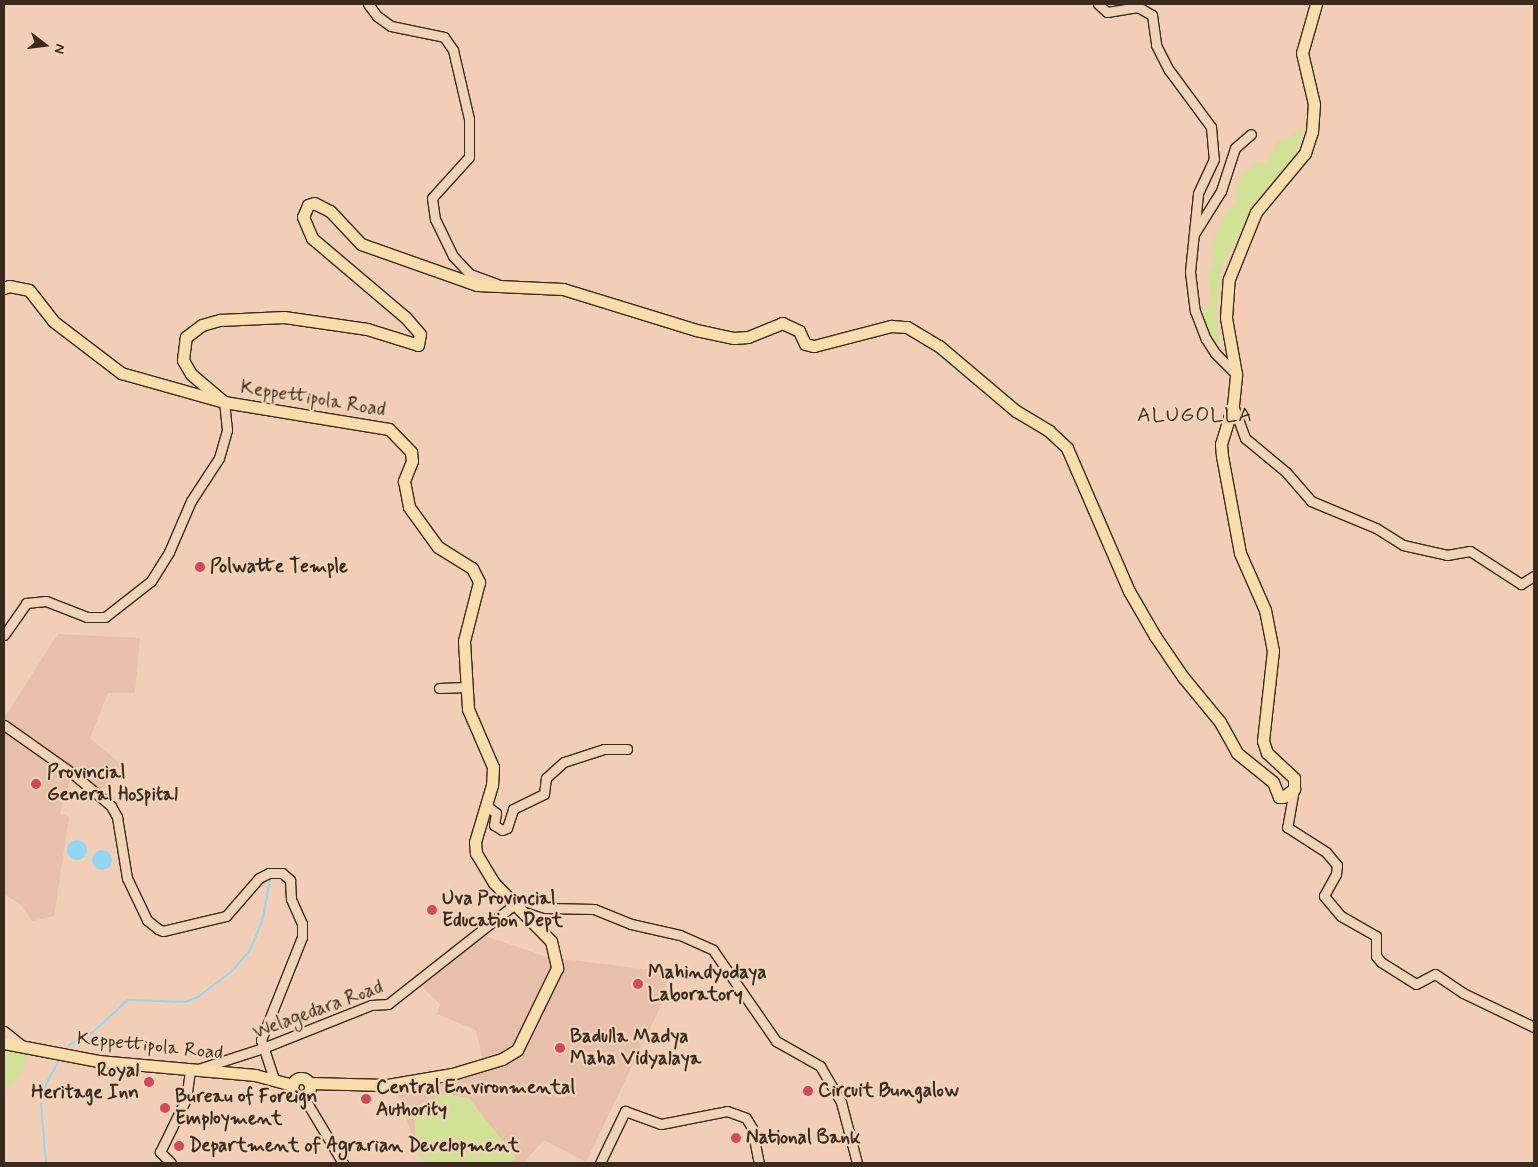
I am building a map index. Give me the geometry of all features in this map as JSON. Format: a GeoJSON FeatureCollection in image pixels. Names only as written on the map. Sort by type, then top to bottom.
{"type":"FeatureCollection","features":[{"type":"Feature","properties":{"kind":"main road"},"geometry":{"type":"LineString","coordinates":[[224,402],[191,374],[183,360],[186,337],[202,325],[220,320],[284,317],[367,329],[418,345],[420,334],[404,317],[312,238],[304,217],[308,205],[314,203],[330,211],[361,244],[477,285],[563,289],[696,330],[734,338],[748,337],[782,324],[799,330],[805,344],[814,346],[891,326],[907,327],[939,346],[1016,411],[1049,431],[1067,448],[1128,591],[1183,677],[1220,722],[1237,753],[1273,782],[1279,796],[1294,789],[1294,778],[1267,753],[1263,741],[1273,651],[1265,610],[1240,553],[1222,456],[1221,444],[1233,405],[1236,374],[1226,318],[1229,279],[1256,212],[1304,153],[1312,132],[1314,104],[1302,53],[1316,4]]}},
{"type":"Feature","properties":{"kind":"main road","name":"Keppettipola Road"},"geometry":{"type":"LineString","coordinates":[[4,288],[9,286],[29,290],[52,321],[121,373],[224,402],[390,429],[405,442],[412,461],[404,481],[408,507],[438,547],[472,568],[480,582],[464,641],[468,709],[474,727],[491,756],[493,767],[486,806],[475,842],[476,853],[494,882],[551,941],[557,968],[517,1050],[484,1066],[386,1085],[309,1083]]}},
{"type":"Feature","properties":{"kind":"main road","name":"Keppettipola Road"},"geometry":{"type":"LineString","coordinates":[[4,1043],[98,1061],[194,1069],[274,1079],[293,1085]]}},
{"type":"Feature","properties":{"kind":"main road"},"geometry":{"type":"LineString","coordinates":[[302,1078],[309,1083],[308,1092],[303,1096],[295,1093],[293,1085],[302,1078]]}},
{"type":"Feature","properties":{"kind":"street"},"geometry":{"type":"LineString","coordinates":[[368,4],[377,16],[391,26],[444,37],[453,50],[470,119],[469,157],[432,198],[435,218],[453,256],[470,274],[507,287]]}},
{"type":"Feature","properties":{"kind":"street"},"geometry":{"type":"LineString","coordinates":[[1098,4],[1107,12],[1138,7],[1152,15],[1156,45],[1169,70],[1211,127],[1214,159],[1198,194],[1191,238],[1190,272],[1195,311],[1215,354],[1236,374]]}},
{"type":"Feature","properties":{"kind":"street"},"geometry":{"type":"LineString","coordinates":[[1191,238],[1221,191],[1235,148],[1251,134]]}},
{"type":"Feature","properties":{"kind":"street"},"geometry":{"type":"LineString","coordinates":[[4,635],[26,603],[46,601],[87,617],[105,617],[151,581],[169,552],[191,501],[220,458],[227,430],[224,402]]}},
{"type":"Feature","properties":{"kind":"street"},"geometry":{"type":"LineString","coordinates":[[1233,405],[1245,438],[1286,472],[1311,501],[1376,528],[1403,546],[1448,555],[1470,551],[1522,584],[1534,576]]}},
{"type":"Feature","properties":{"kind":"street"},"geometry":{"type":"LineString","coordinates":[[439,688],[467,687]]}},
{"type":"Feature","properties":{"kind":"street"},"geometry":{"type":"LineString","coordinates":[[4,725],[72,773],[111,806],[117,817],[127,878],[147,920],[158,929],[164,931],[226,916],[259,878],[268,873],[282,873],[290,880],[291,899],[302,924],[302,937],[291,970],[266,1022],[261,1040],[274,1079]]}},
{"type":"Feature","properties":{"kind":"street"},"geometry":{"type":"LineString","coordinates":[[486,806],[496,813],[494,825],[502,830],[507,828],[513,809],[544,794],[546,778],[564,762],[604,749],[626,749]]}},
{"type":"Feature","properties":{"kind":"street"},"geometry":{"type":"LineString","coordinates":[[1294,789],[1287,828],[1326,852],[1337,865],[1336,874],[1324,896],[1341,916],[1376,936],[1376,956],[1381,962],[1416,984],[1435,974],[1463,993],[1534,1027]]}},
{"type":"Feature","properties":{"kind":"street"},"geometry":{"type":"LineString","coordinates":[[516,904],[524,901],[546,908],[594,909],[631,924],[680,934],[713,950],[776,1041],[820,1066],[841,1102],[857,1163]]}},
{"type":"Feature","properties":{"kind":"street","name":"Welagedara Road"},"geometry":{"type":"LineString","coordinates":[[194,1069],[263,1048],[371,1005],[388,1004],[516,904]]}},
{"type":"Feature","properties":{"kind":"street"},"geometry":{"type":"LineString","coordinates":[[4,1031],[24,1047]]}},
{"type":"Feature","properties":{"kind":"street"},"geometry":{"type":"LineString","coordinates":[[171,1163],[160,1152],[186,1099],[194,1069]]}},
{"type":"Feature","properties":{"kind":"street"},"geometry":{"type":"LineString","coordinates":[[303,1096],[343,1163]]}},
{"type":"Feature","properties":{"kind":"street"},"geometry":{"type":"LineString","coordinates":[[600,1163],[625,1111],[661,1124],[727,1111],[746,1118],[752,1128],[759,1163]]}},
{"type":"Feature","properties":{"kind":"shaded area","name":"Provincial General Hospital"},"geometry":{"type":"Polygon","coordinates":[[[58,634],[140,638],[135,693],[108,693],[90,738],[122,765],[100,794],[72,773],[60,813],[69,817],[54,916],[32,921],[20,904],[4,894],[4,718],[58,634]]]}},
{"type":"Feature","properties":{"kind":"shaded area","name":"Badulla Madya Maha Vidyalaya"},"geometry":{"type":"Polygon","coordinates":[[[482,935],[547,957],[667,972],[664,999],[586,1162],[544,1140],[523,1163],[425,1163],[416,1147],[394,1083],[484,1066],[476,1030],[437,1014],[440,1004],[422,987],[482,935]]]}},
{"type":"Feature","properties":{"kind":"green space"},"geometry":{"type":"Polygon","coordinates":[[[1303,127],[1302,140],[1290,162],[1256,200],[1221,270],[1216,311],[1221,360],[1201,319],[1202,313],[1212,301],[1207,271],[1216,263],[1211,250],[1216,234],[1228,210],[1237,201],[1236,186],[1241,175],[1257,162],[1267,163],[1278,141],[1289,138],[1303,127]]]}},
{"type":"Feature","properties":{"kind":"green space"},"geometry":{"type":"Polygon","coordinates":[[[4,1047],[29,1052],[21,1074],[6,1089],[4,1100],[4,1047]]]}},
{"type":"Feature","properties":{"kind":"green space"},"geometry":{"type":"Polygon","coordinates":[[[445,1094],[469,1098],[516,1158],[509,1163],[425,1163],[416,1147],[414,1112],[421,1103],[445,1094]]]}},
{"type":"Feature","properties":{"kind":"water"},"geometry":{"type":"Polygon","coordinates":[[[77,840],[84,843],[87,850],[84,857],[77,860],[70,857],[67,850],[70,843],[77,840]]]}},
{"type":"Feature","properties":{"kind":"water"},"geometry":{"type":"Polygon","coordinates":[[[102,850],[109,853],[112,860],[109,867],[102,870],[95,867],[92,860],[95,853],[102,850]]]}},
{"type":"Feature","properties":{"kind":"waterway"},"geometry":{"type":"LineString","coordinates":[[69,1045],[93,1032],[128,1000],[185,1002],[198,997],[231,972],[250,950],[262,922],[270,880]]}},
{"type":"Feature","properties":{"kind":"waterway"},"geometry":{"type":"LineString","coordinates":[[46,1163],[41,1105],[46,1084],[58,1062]]}},
{"type":"Feature","properties":{"kind":"place","name":"Polwatte Temple"},"geometry":{"type":"Point","coordinates":[200,567]}},
{"type":"Feature","properties":{"kind":"place","name":"Provincial General Hospital"},"geometry":{"type":"Point","coordinates":[36,784]}},
{"type":"Feature","properties":{"kind":"place","name":"Uva Provincial Education Dept"},"geometry":{"type":"Point","coordinates":[432,910]}},
{"type":"Feature","properties":{"kind":"place","name":"Mahindyodaya Laboratory"},"geometry":{"type":"Point","coordinates":[638,984]}},
{"type":"Feature","properties":{"kind":"place","name":"Badulla Madya Maha Vidyalaya"},"geometry":{"type":"Point","coordinates":[560,1048]}},
{"type":"Feature","properties":{"kind":"place","name":"Royal Heritage Inn"},"geometry":{"type":"Point","coordinates":[149,1082]}},
{"type":"Feature","properties":{"kind":"place","name":"Circuit Bungalow"},"geometry":{"type":"Point","coordinates":[808,1091]}},
{"type":"Feature","properties":{"kind":"place","name":"Central Environmental Authority"},"geometry":{"type":"Point","coordinates":[366,1099]}},
{"type":"Feature","properties":{"kind":"place","name":"Bureau of Foreign Employment"},"geometry":{"type":"Point","coordinates":[165,1108]}},
{"type":"Feature","properties":{"kind":"place","name":"National Bank"},"geometry":{"type":"Point","coordinates":[736,1138]}},
{"type":"Feature","properties":{"kind":"place","name":"Department of Agrarian Development"},"geometry":{"type":"Point","coordinates":[179,1146]}},
{"type":"Feature","properties":{"kind":"district","name":"ALUGOLLA"},"geometry":{"type":"Point","coordinates":[1195,415]}}]}
